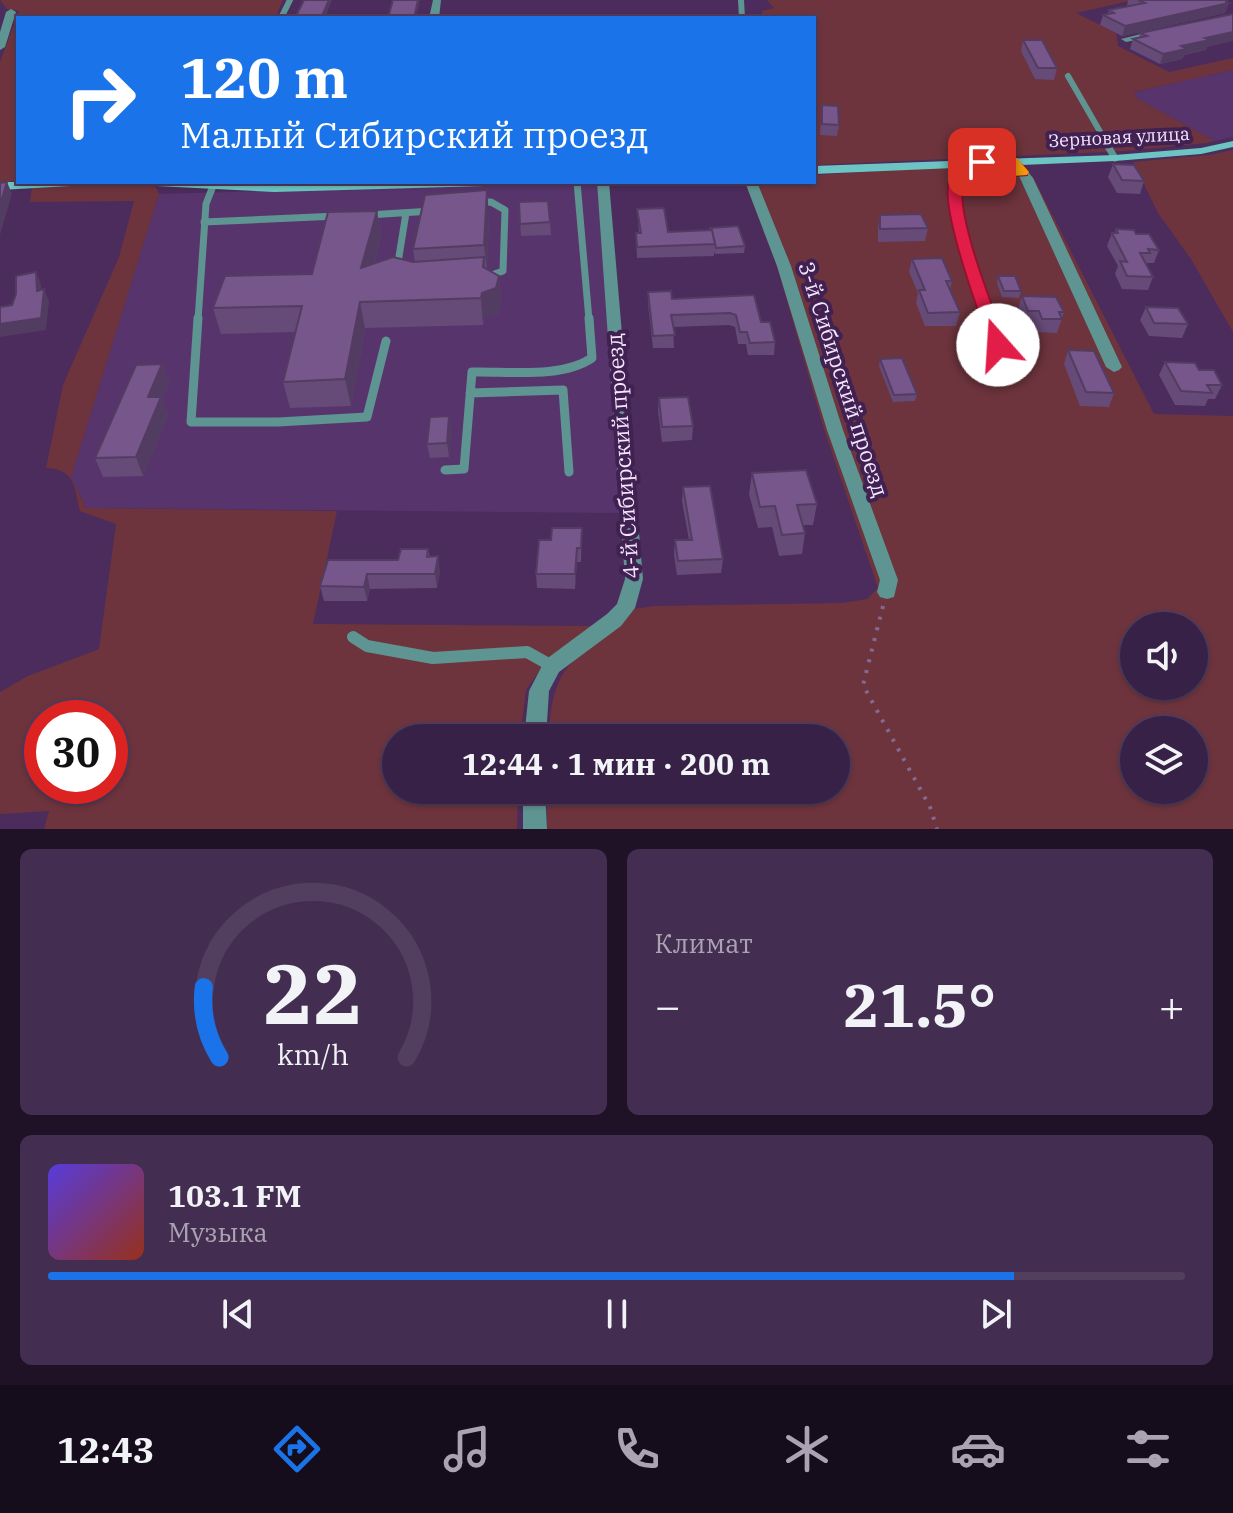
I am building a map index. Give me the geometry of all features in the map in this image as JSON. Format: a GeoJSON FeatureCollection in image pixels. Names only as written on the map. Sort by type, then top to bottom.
{"type":"FeatureCollection","features":[{"type":"Feature","properties":{"kind":"street"},"geometry":{"type":"LineString","coordinates":[[0,47],[11,12]]}},
{"type":"Feature","properties":{"kind":"street"},"geometry":{"type":"LineString","coordinates":[[1126,39],[1172,30]]}},
{"type":"Feature","properties":{"kind":"street","name":"Зерновая улица"},"geometry":{"type":"LineString","coordinates":[[816,170],[1017,166],[1201,151],[1233,144]]}},
{"type":"Feature","properties":{"kind":"street"},"geometry":{"type":"LineString","coordinates":[[998,345],[966,251],[954,192],[956,181],[961,177],[1017,166],[1114,367]]}},
{"type":"Feature","properties":{"kind":"street"},"geometry":{"type":"LineString","coordinates":[[0,186],[35,184]]}},
{"type":"Feature","properties":{"kind":"street"},"geometry":{"type":"LineString","coordinates":[[176,184],[211,184]]}},
{"type":"Feature","properties":{"kind":"street","name":"4-й Сибирский проезд"},"geometry":{"type":"LineString","coordinates":[[552,666],[614,620],[625,608],[634,579],[603,184]]}},
{"type":"Feature","properties":{"kind":"street","name":"3-й Сибирский проезд"},"geometry":{"type":"LineString","coordinates":[[752,184],[784,266],[835,430],[889,580],[887,592]]}},
{"type":"Feature","properties":{"kind":"street"},"geometry":{"type":"LineString","coordinates":[[536,724],[539,691],[552,666]]}},
{"type":"Feature","properties":{"kind":"street"},"geometry":{"type":"LineString","coordinates":[[534,804],[535,829]]}},
{"type":"Feature","properties":{"kind":"lane"},"geometry":{"type":"LineString","coordinates":[[1068,76],[1115,158]]}},
{"type":"Feature","properties":{"kind":"lane"},"geometry":{"type":"LineString","coordinates":[[211,184],[204,222],[191,422],[278,422],[367,417],[386,341]]}},
{"type":"Feature","properties":{"kind":"lane"},"geometry":{"type":"LineString","coordinates":[[445,470],[464,469],[472,372],[571,368],[588,363],[592,358],[577,184]]}},
{"type":"Feature","properties":{"kind":"lane"},"geometry":{"type":"LineString","coordinates":[[462,204],[491,202],[505,210],[503,271],[494,276],[479,277]]}},
{"type":"Feature","properties":{"kind":"lane"},"geometry":{"type":"LineString","coordinates":[[359,215],[428,213],[438,209]]}},
{"type":"Feature","properties":{"kind":"lane"},"geometry":{"type":"LineString","coordinates":[[405,280],[396,274],[406,213]]}},
{"type":"Feature","properties":{"kind":"lane"},"geometry":{"type":"LineString","coordinates":[[204,222],[344,216]]}},
{"type":"Feature","properties":{"kind":"lane"},"geometry":{"type":"LineString","coordinates":[[470,393],[563,390],[569,472]]}},
{"type":"Feature","properties":{"kind":"lane"},"geometry":{"type":"LineString","coordinates":[[353,637],[367,646],[433,658],[527,652],[552,666]]}},
{"type":"Feature","properties":{"kind":"path"},"geometry":{"type":"LineString","coordinates":[[887,592],[863,685],[930,807],[937,829]]}},
{"type":"Feature","properties":{"kind":"shaded area"},"geometry":{"type":"Polygon","coordinates":[[[0,0],[283,0],[276,16],[17,16],[19,11],[7,9],[0,0]]]}},
{"type":"Feature","properties":{"kind":"shaded area"},"geometry":{"type":"Polygon","coordinates":[[[767,0],[1133,0],[1076,13],[1116,33],[1118,46],[1169,72],[1233,58],[1233,70],[1134,92],[1138,99],[1215,141],[1125,151],[816,165],[816,16],[762,16],[762,11],[774,8],[767,0]]]}},
{"type":"Feature","properties":{"kind":"shaded area"},"geometry":{"type":"Polygon","coordinates":[[[16,19],[16,181],[0,182],[0,62],[16,19]]]}},
{"type":"Feature","properties":{"kind":"shaded area"},"geometry":{"type":"Polygon","coordinates":[[[1233,70],[1233,137],[1215,141],[1138,99],[1134,92],[1233,70]]]}},
{"type":"Feature","properties":{"kind":"shaded area"},"geometry":{"type":"Polygon","coordinates":[[[1233,150],[1233,332],[1191,259],[1158,213],[1133,162],[1233,150]]]}},
{"type":"Feature","properties":{"kind":"shaded area"},"geometry":{"type":"Polygon","coordinates":[[[1004,164],[1027,170],[1154,414],[1233,416],[1233,829],[547,829],[547,804],[850,804],[850,724],[550,724],[554,695],[564,672],[633,609],[843,603],[867,599],[878,588],[824,429],[777,266],[745,184],[816,184],[816,175],[1004,164]]]}},
{"type":"Feature","properties":{"kind":"shaded area"},"geometry":{"type":"Polygon","coordinates":[[[519,184],[598,186],[621,513],[86,508],[71,477],[159,194],[519,184]]]}},
{"type":"Feature","properties":{"kind":"shaded area"},"geometry":{"type":"Polygon","coordinates":[[[155,185],[159,194],[71,477],[86,508],[337,511],[313,624],[591,626],[547,660],[526,690],[522,724],[382,724],[382,804],[518,804],[517,829],[44,829],[49,811],[0,814],[0,692],[28,676],[99,649],[116,524],[80,511],[72,481],[63,472],[46,468],[63,385],[119,257],[134,201],[30,202],[32,187],[155,185]]]}},
{"type":"Feature","properties":{"kind":"building"},"geometry":{"type":"Polygon","coordinates":[[[304,0],[329,0],[322,16],[296,16],[304,0]]]}},
{"type":"Feature","properties":{"kind":"building"},"geometry":{"type":"Polygon","coordinates":[[[393,0],[418,0],[414,16],[389,16],[393,0]]]}},
{"type":"Feature","properties":{"kind":"building"},"geometry":{"type":"Polygon","coordinates":[[[1138,0],[1227,0],[1229,3],[1125,26],[1103,15],[1114,13],[1109,10],[1145,3],[1138,0]]]}},
{"type":"Feature","properties":{"kind":"building"},"geometry":{"type":"Polygon","coordinates":[[[1233,14],[1233,32],[1181,46],[1186,49],[1163,54],[1133,39],[1147,36],[1140,33],[1233,14]]]}},
{"type":"Feature","properties":{"kind":"building"},"geometry":{"type":"Polygon","coordinates":[[[1023,40],[1042,40],[1057,68],[1038,68],[1023,40]]]}},
{"type":"Feature","properties":{"kind":"building"},"geometry":{"type":"Polygon","coordinates":[[[822,105],[838,106],[839,125],[822,124],[822,105]]]}},
{"type":"Feature","properties":{"kind":"building"},"geometry":{"type":"Polygon","coordinates":[[[1113,164],[1134,165],[1144,181],[1122,180],[1113,164]]]}},
{"type":"Feature","properties":{"kind":"building"},"geometry":{"type":"Polygon","coordinates":[[[7,182],[0,205],[0,183],[7,182]]]}},
{"type":"Feature","properties":{"kind":"building"},"geometry":{"type":"Polygon","coordinates":[[[487,190],[484,245],[413,249],[425,195],[487,190]]]}},
{"type":"Feature","properties":{"kind":"building"},"geometry":{"type":"Polygon","coordinates":[[[548,201],[550,222],[520,224],[519,202],[548,201]]]}},
{"type":"Feature","properties":{"kind":"building"},"geometry":{"type":"Polygon","coordinates":[[[664,208],[668,232],[712,230],[715,244],[637,247],[636,233],[641,233],[637,209],[664,208]]]}},
{"type":"Feature","properties":{"kind":"building"},"geometry":{"type":"Polygon","coordinates":[[[377,211],[361,268],[393,257],[413,262],[484,257],[483,267],[499,276],[496,288],[482,293],[481,298],[360,302],[345,379],[283,382],[302,306],[213,308],[225,276],[312,274],[328,212],[377,211]]]}},
{"type":"Feature","properties":{"kind":"building"},"geometry":{"type":"Polygon","coordinates":[[[921,214],[928,228],[880,229],[880,215],[921,214]]]}},
{"type":"Feature","properties":{"kind":"building"},"geometry":{"type":"Polygon","coordinates":[[[738,226],[745,246],[716,248],[710,228],[738,226]]]}},
{"type":"Feature","properties":{"kind":"building"},"geometry":{"type":"Polygon","coordinates":[[[1116,229],[1149,234],[1159,250],[1148,249],[1150,253],[1140,253],[1153,277],[1127,276],[1120,261],[1127,262],[1112,233],[1118,233],[1116,229]]]}},
{"type":"Feature","properties":{"kind":"building"},"geometry":{"type":"Polygon","coordinates":[[[942,258],[952,281],[946,281],[960,312],[928,313],[919,290],[925,290],[912,259],[942,258]]]}},
{"type":"Feature","properties":{"kind":"building"},"geometry":{"type":"Polygon","coordinates":[[[36,272],[37,291],[44,289],[41,318],[0,324],[0,307],[12,305],[16,294],[16,276],[36,272]]]}},
{"type":"Feature","properties":{"kind":"building"},"geometry":{"type":"Polygon","coordinates":[[[998,276],[1015,276],[1021,291],[1004,291],[998,276]]]}},
{"type":"Feature","properties":{"kind":"building"},"geometry":{"type":"Polygon","coordinates":[[[671,291],[672,299],[754,295],[761,322],[770,322],[775,342],[750,343],[747,332],[740,332],[736,315],[730,313],[671,315],[675,335],[653,336],[648,292],[671,291]]]}},
{"type":"Feature","properties":{"kind":"building"},"geometry":{"type":"Polygon","coordinates":[[[1022,296],[1056,297],[1064,312],[1059,312],[1062,319],[1042,319],[1039,311],[1028,311],[1022,296]]]}},
{"type":"Feature","properties":{"kind":"building"},"geometry":{"type":"Polygon","coordinates":[[[1146,307],[1178,308],[1188,324],[1154,323],[1146,307]]]}},
{"type":"Feature","properties":{"kind":"building"},"geometry":{"type":"Polygon","coordinates":[[[1068,350],[1094,351],[1114,393],[1086,392],[1068,350]]]}},
{"type":"Feature","properties":{"kind":"building"},"geometry":{"type":"Polygon","coordinates":[[[902,358],[917,394],[894,395],[880,359],[902,358]]]}},
{"type":"Feature","properties":{"kind":"building"},"geometry":{"type":"Polygon","coordinates":[[[1165,362],[1195,363],[1199,370],[1214,370],[1222,385],[1207,385],[1212,393],[1181,391],[1165,362]]]}},
{"type":"Feature","properties":{"kind":"building"},"geometry":{"type":"Polygon","coordinates":[[[162,364],[148,397],[161,397],[136,457],[95,458],[136,365],[162,364]]]}},
{"type":"Feature","properties":{"kind":"building"},"geometry":{"type":"Polygon","coordinates":[[[688,397],[693,426],[662,427],[659,398],[688,397]]]}},
{"type":"Feature","properties":{"kind":"building"},"geometry":{"type":"Polygon","coordinates":[[[449,416],[447,443],[427,444],[430,417],[449,416]]]}},
{"type":"Feature","properties":{"kind":"building"},"geometry":{"type":"Polygon","coordinates":[[[806,470],[817,504],[797,505],[805,533],[782,535],[775,506],[760,507],[752,473],[806,470]]]}},
{"type":"Feature","properties":{"kind":"building"},"geometry":{"type":"Polygon","coordinates":[[[710,486],[723,559],[678,561],[675,540],[692,540],[683,487],[710,486]]]}},
{"type":"Feature","properties":{"kind":"building"},"geometry":{"type":"Polygon","coordinates":[[[552,528],[582,528],[575,574],[536,574],[539,540],[551,540],[552,528]]]}},
{"type":"Feature","properties":{"kind":"building"},"geometry":{"type":"Polygon","coordinates":[[[401,549],[428,549],[427,557],[438,556],[435,574],[367,574],[364,587],[320,586],[328,560],[398,560],[401,549]]]}},
{"type":"Feature","properties":{"kind":"slow traffic"},"geometry":{"type":"LineString","coordinates":[[980,174],[1022,172],[1013,161]]}},
{"type":"Feature","properties":{"kind":"route"},"geometry":{"type":"LineString","coordinates":[[982,162],[1012,161],[1022,172],[971,174],[956,181],[954,192],[966,251],[998,345]]}}]}
